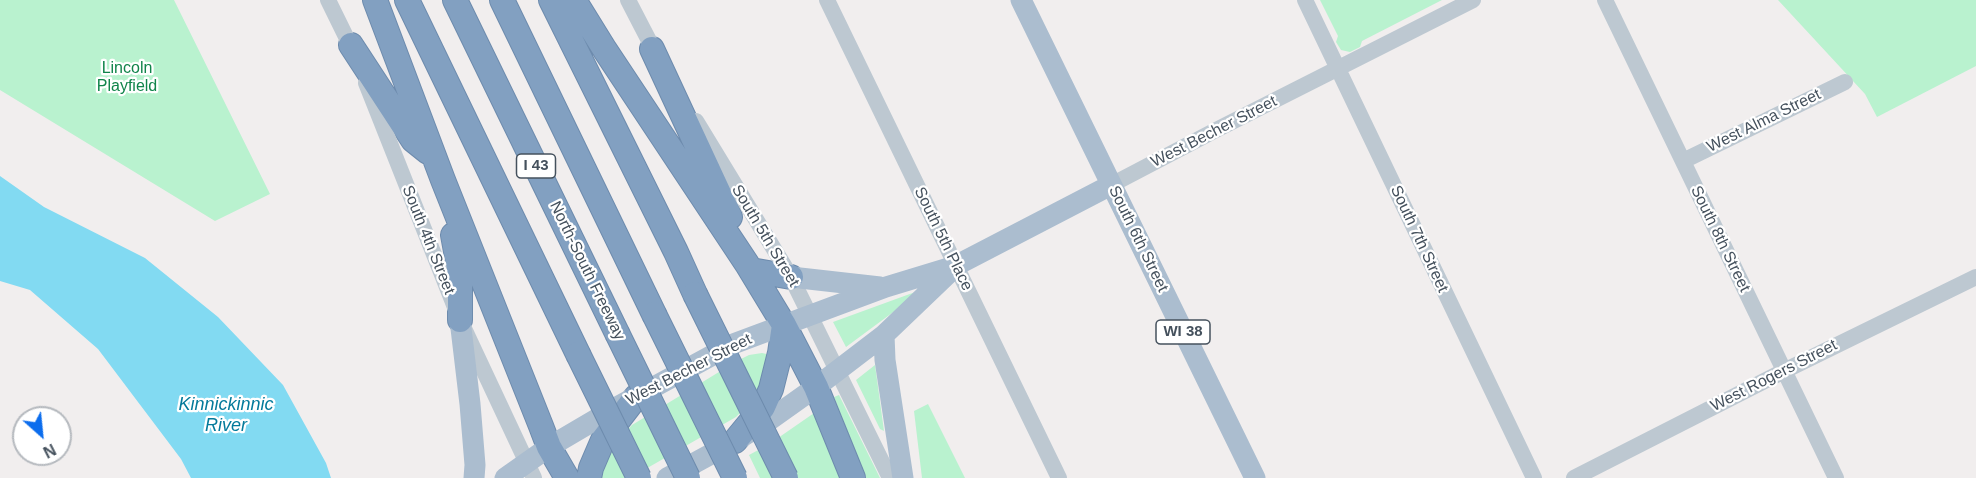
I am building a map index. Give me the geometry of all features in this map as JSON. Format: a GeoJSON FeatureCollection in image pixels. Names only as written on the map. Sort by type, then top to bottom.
{"type":"FeatureCollection","features":[{"type":"Feature","properties":{"kind":"highway"},"geometry":{"type":"LineString","coordinates":[[375,0],[434,157],[549,447],[567,478]]}},
{"type":"Feature","properties":{"kind":"highway"},"geometry":{"type":"LineString","coordinates":[[407,0],[639,478]]}},
{"type":"Feature","properties":{"kind":"highway","name":"North-South Freeway"},"geometry":{"type":"LineString","coordinates":[[454,0],[688,478]]}},
{"type":"Feature","properties":{"kind":"highway","name":"I 43"},"geometry":{"type":"LineString","coordinates":[[502,0],[735,478]]}},
{"type":"Feature","properties":{"kind":"highway"},"geometry":{"type":"LineString","coordinates":[[551,0],[786,478]]}},
{"type":"Feature","properties":{"kind":"highway"},"geometry":{"type":"LineString","coordinates":[[574,0],[749,267],[784,325],[816,387],[853,478]]}},
{"type":"Feature","properties":{"kind":"highway"},"geometry":{"type":"LineString","coordinates":[[351,45],[413,140],[434,157]]}},
{"type":"Feature","properties":{"kind":"highway"},"geometry":{"type":"LineString","coordinates":[[652,50],[733,224],[749,267]]}},
{"type":"Feature","properties":{"kind":"highway"},"geometry":{"type":"LineString","coordinates":[[443,180],[460,273],[460,320]]}},
{"type":"Feature","properties":{"kind":"highway"},"geometry":{"type":"LineString","coordinates":[[749,267],[791,277]]}},
{"type":"Feature","properties":{"kind":"highway"},"geometry":{"type":"LineString","coordinates":[[735,441],[763,407],[771,389],[784,325]]}},
{"type":"Feature","properties":{"kind":"highway"},"geometry":{"type":"LineString","coordinates":[[589,478],[603,440],[636,397]]}},
{"type":"Feature","properties":{"kind":"main road","name":"South 6th Street"},"geometry":{"type":"LineString","coordinates":[[1021,0],[1255,478]]}},
{"type":"Feature","properties":{"kind":"main road","name":"West Becher Street"},"geometry":{"type":"LineString","coordinates":[[504,478],[530,470],[549,447],[733,344],[886,287],[956,266],[1112,185]]}},
{"type":"Feature","properties":{"kind":"main road","name":"West Becher Street"},"geometry":{"type":"LineString","coordinates":[[667,478],[771,419],[838,371],[885,335],[956,266]]}},
{"type":"Feature","properties":{"kind":"main road"},"geometry":{"type":"LineString","coordinates":[[791,277],[886,287]]}},
{"type":"Feature","properties":{"kind":"main road"},"geometry":{"type":"LineString","coordinates":[[460,320],[470,404],[474,478]]}},
{"type":"Feature","properties":{"kind":"main road"},"geometry":{"type":"LineString","coordinates":[[885,335],[885,360],[903,478]]}},
{"type":"Feature","properties":{"kind":"street","name":"South 4th Street"},"geometry":{"type":"LineString","coordinates":[[328,0],[351,45],[460,320],[530,470]]}},
{"type":"Feature","properties":{"kind":"street","name":"South 5th Street"},"geometry":{"type":"LineString","coordinates":[[628,0],[652,50],[791,277],[890,478]]}},
{"type":"Feature","properties":{"kind":"street","name":"South 5th Place"},"geometry":{"type":"LineString","coordinates":[[827,0],[1059,478]]}},
{"type":"Feature","properties":{"kind":"street","name":"South 7th Street"},"geometry":{"type":"LineString","coordinates":[[1305,0],[1534,478]]}},
{"type":"Feature","properties":{"kind":"street","name":"West Becher Street"},"geometry":{"type":"LineString","coordinates":[[1112,185],[1473,0]]}},
{"type":"Feature","properties":{"kind":"street","name":"South 8th Street"},"geometry":{"type":"LineString","coordinates":[[1605,0],[1836,478]]}},
{"type":"Feature","properties":{"kind":"street","name":"West Alma Street"},"geometry":{"type":"LineString","coordinates":[[1683,161],[1845,82]]}},
{"type":"Feature","properties":{"kind":"street","name":"West Rogers Street"},"geometry":{"type":"LineString","coordinates":[[1574,478],[1976,277]]}},
{"type":"Feature","properties":{"kind":"green space","name":"Lincoln Playfield"},"geometry":{"type":"Polygon","coordinates":[[[0,0],[174,0],[270,194],[215,221],[0,90],[0,0]]]}},
{"type":"Feature","properties":{"kind":"green space"},"geometry":{"type":"Polygon","coordinates":[[[1320,0],[1442,0],[1362,41],[1360,47],[1350,52],[1341,50],[1336,42],[1338,36],[1320,0]]]}},
{"type":"Feature","properties":{"kind":"green space"},"geometry":{"type":"Polygon","coordinates":[[[1778,0],[1976,0],[1976,66],[1877,117],[1865,94],[1778,0]]]}},
{"type":"Feature","properties":{"kind":"green space"},"geometry":{"type":"Polygon","coordinates":[[[918,291],[919,293],[846,347],[833,322],[918,291]]]}},
{"type":"Feature","properties":{"kind":"green space"},"geometry":{"type":"Polygon","coordinates":[[[762,353],[771,355],[767,371],[754,399],[736,417],[630,478],[601,478],[603,465],[612,447],[632,425],[737,361],[749,355],[762,353]]]}},
{"type":"Feature","properties":{"kind":"green space"},"geometry":{"type":"Polygon","coordinates":[[[875,365],[884,431],[880,429],[856,380],[875,365]]]}},
{"type":"Feature","properties":{"kind":"green space"},"geometry":{"type":"Polygon","coordinates":[[[839,395],[880,478],[866,478],[834,397],[839,395]]]}},
{"type":"Feature","properties":{"kind":"green space"},"geometry":{"type":"Polygon","coordinates":[[[928,404],[965,478],[922,478],[914,411],[928,404]]]}},
{"type":"Feature","properties":{"kind":"green space"},"geometry":{"type":"Polygon","coordinates":[[[817,411],[844,478],[797,478],[778,438],[817,411]]]}},
{"type":"Feature","properties":{"kind":"green space"},"geometry":{"type":"Polygon","coordinates":[[[762,448],[777,478],[760,478],[749,455],[762,448]]]}},
{"type":"Feature","properties":{"kind":"water","name":"Kinnickinnic River"},"geometry":{"type":"Polygon","coordinates":[[[0,176],[44,207],[145,258],[218,317],[283,385],[326,463],[331,478],[191,478],[181,459],[98,349],[30,290],[0,281],[0,176]]]}}]}
